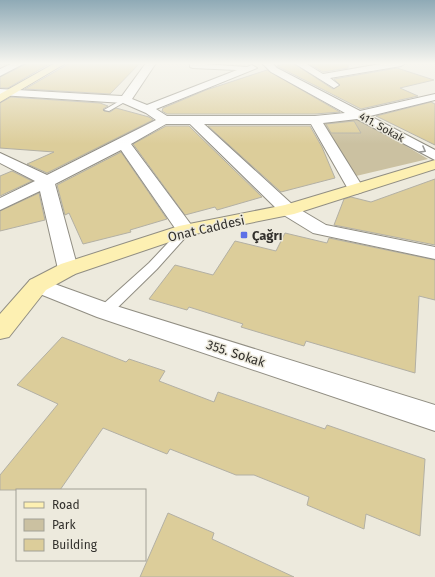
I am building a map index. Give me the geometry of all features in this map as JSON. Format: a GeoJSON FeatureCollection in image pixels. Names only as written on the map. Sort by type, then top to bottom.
{"type":"FeatureCollection","features":[{"type":"Feature","properties":{"kind":"main road"},"geometry":{"type":"LineString","coordinates":[[0,99],[5,92]]}},
{"type":"Feature","properties":{"kind":"main road","name":"Onat Caddesi"},"geometry":{"type":"LineString","coordinates":[[0,330],[38,284],[68,269],[186,230],[288,210],[435,164]]}},
{"type":"Feature","properties":{"kind":"street"},"geometry":{"type":"LineString","coordinates":[[125,100],[132,90]]}},
{"type":"Feature","properties":{"kind":"street"},"geometry":{"type":"LineString","coordinates":[[146,109],[195,90]]}},
{"type":"Feature","properties":{"kind":"street","name":"411. Sokak"},"geometry":{"type":"LineString","coordinates":[[315,90],[435,156]]}},
{"type":"Feature","properties":{"kind":"street"},"geometry":{"type":"LineString","coordinates":[[343,90],[346,92]]}},
{"type":"Feature","properties":{"kind":"street"},"geometry":{"type":"LineString","coordinates":[[344,106],[435,91]]}},
{"type":"Feature","properties":{"kind":"street"},"geometry":{"type":"LineString","coordinates":[[5,92],[125,100],[146,109],[164,120]]}},
{"type":"Feature","properties":{"kind":"street"},"geometry":{"type":"LineString","coordinates":[[0,205],[123,143],[164,120],[315,120],[360,115],[435,97]]}},
{"type":"Feature","properties":{"kind":"street"},"geometry":{"type":"LineString","coordinates":[[193,120],[288,210],[320,229],[435,253]]}},
{"type":"Feature","properties":{"kind":"street"},"geometry":{"type":"LineString","coordinates":[[315,120],[356,189]]}},
{"type":"Feature","properties":{"kind":"street"},"geometry":{"type":"LineString","coordinates":[[123,143],[186,230]]}},
{"type":"Feature","properties":{"kind":"street"},"geometry":{"type":"LineString","coordinates":[[0,157],[46,181],[68,269]]}},
{"type":"Feature","properties":{"kind":"street","name":"355. Sokak"},"geometry":{"type":"LineString","coordinates":[[38,284],[105,311],[435,418]]}},
{"type":"Feature","properties":{"kind":"lane"},"geometry":{"type":"LineString","coordinates":[[107,110],[125,100]]}},
{"type":"Feature","properties":{"kind":"lane"},"geometry":{"type":"LineString","coordinates":[[105,311],[153,266],[186,230]]}},
{"type":"Feature","properties":{"kind":"green space"},"geometry":{"type":"Polygon","coordinates":[[[357,117],[428,159],[356,176],[319,120],[357,117]]]}},
{"type":"Feature","properties":{"kind":"building"},"geometry":{"type":"Polygon","coordinates":[[[41,90],[114,90],[110,94],[41,90]]]}},
{"type":"Feature","properties":{"kind":"building"},"geometry":{"type":"Polygon","coordinates":[[[206,90],[302,90],[340,112],[315,114],[167,114],[162,111],[163,108],[206,90]]]}},
{"type":"Feature","properties":{"kind":"building"},"geometry":{"type":"Polygon","coordinates":[[[324,90],[404,90],[418,96],[361,109],[324,90]]]}},
{"type":"Feature","properties":{"kind":"building"},"geometry":{"type":"Polygon","coordinates":[[[11,97],[100,103],[108,106],[103,109],[104,111],[110,112],[116,108],[149,117],[153,120],[47,173],[27,164],[54,152],[0,148],[0,103],[11,97]]]}},
{"type":"Feature","properties":{"kind":"building"},"geometry":{"type":"Polygon","coordinates":[[[431,102],[435,104],[435,145],[376,116],[431,102]]]}},
{"type":"Feature","properties":{"kind":"building"},"geometry":{"type":"Polygon","coordinates":[[[354,121],[361,133],[331,133],[326,124],[354,121]]]}},
{"type":"Feature","properties":{"kind":"building"},"geometry":{"type":"Polygon","coordinates":[[[166,126],[189,126],[262,197],[217,210],[215,207],[185,215],[133,144],[166,126]]]}},
{"type":"Feature","properties":{"kind":"building"},"geometry":{"type":"Polygon","coordinates":[[[208,126],[310,126],[322,147],[335,178],[281,192],[208,126]]]}},
{"type":"Feature","properties":{"kind":"building"},"geometry":{"type":"Polygon","coordinates":[[[121,152],[167,219],[130,230],[131,232],[83,244],[69,213],[65,215],[57,185],[121,152]]]}},
{"type":"Feature","properties":{"kind":"building"},"geometry":{"type":"Polygon","coordinates":[[[12,171],[32,181],[0,196],[0,176],[12,171]]]}},
{"type":"Feature","properties":{"kind":"building"},"geometry":{"type":"Polygon","coordinates":[[[435,179],[435,245],[334,225],[344,199],[351,197],[371,202],[435,179]]]}},
{"type":"Feature","properties":{"kind":"building"},"geometry":{"type":"Polygon","coordinates":[[[39,193],[45,220],[0,231],[0,211],[39,193]]]}},
{"type":"Feature","properties":{"kind":"building"},"geometry":{"type":"Polygon","coordinates":[[[285,233],[327,243],[329,238],[435,260],[435,300],[419,296],[415,373],[306,341],[304,346],[241,327],[243,324],[189,307],[187,310],[149,299],[175,265],[213,275],[235,241],[276,251],[285,233]]]}},
{"type":"Feature","properties":{"kind":"building"},"geometry":{"type":"Polygon","coordinates":[[[62,337],[126,362],[129,359],[165,371],[159,381],[214,402],[218,392],[325,429],[327,425],[425,459],[420,536],[366,514],[364,529],[307,505],[309,497],[254,475],[236,475],[170,449],[167,454],[103,428],[61,489],[0,490],[0,475],[58,404],[17,385],[62,337]]]}},
{"type":"Feature","properties":{"kind":"building"},"geometry":{"type":"Polygon","coordinates":[[[168,513],[214,533],[212,539],[294,577],[140,577],[168,513]]]}},
{"type":"Feature","properties":{"kind":"place","name":"Çağrı"},"geometry":{"type":"Point","coordinates":[244,235]}}]}
